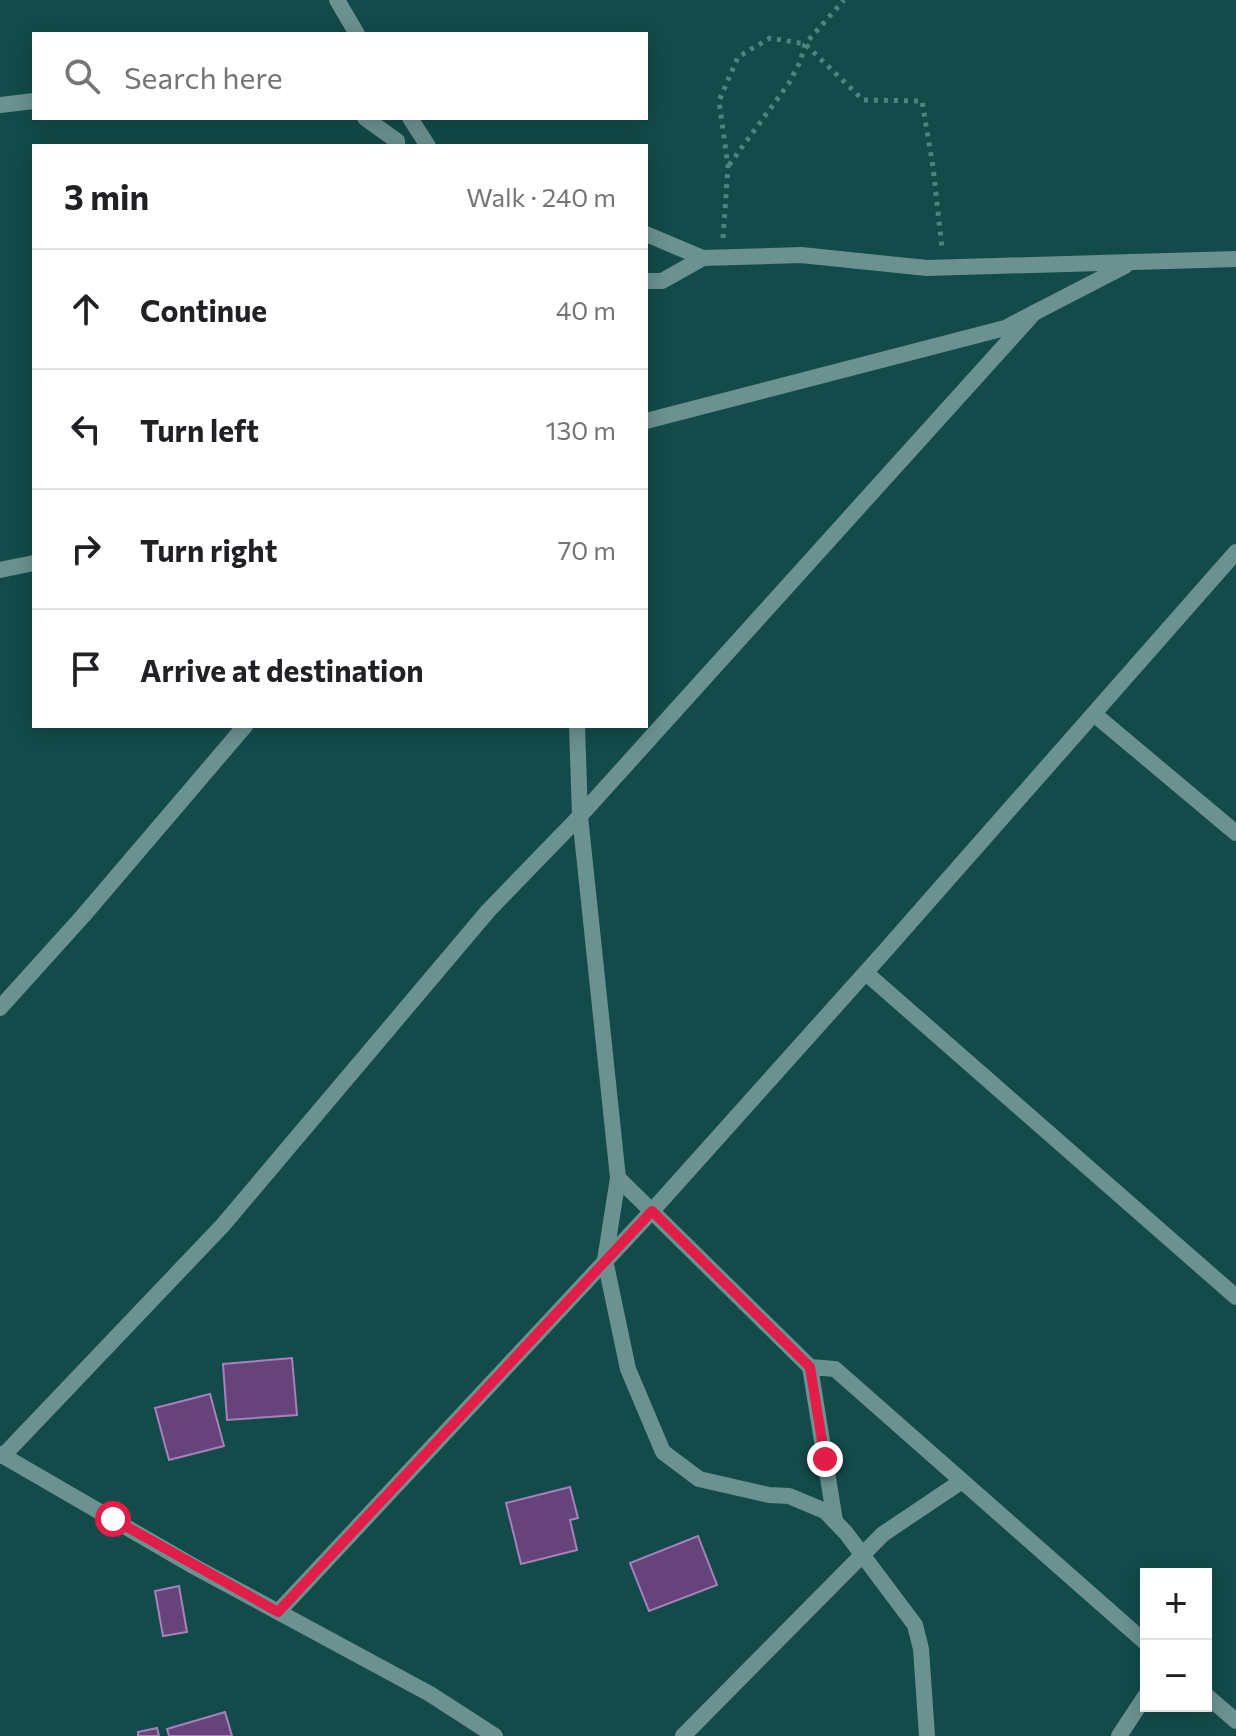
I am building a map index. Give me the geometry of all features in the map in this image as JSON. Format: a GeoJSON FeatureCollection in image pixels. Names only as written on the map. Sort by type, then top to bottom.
{"type":"FeatureCollection","features":[{"type":"Feature","properties":{"kind":"street"},"geometry":{"type":"LineString","coordinates":[[337,0],[356,32]]}},
{"type":"Feature","properties":{"kind":"street"},"geometry":{"type":"LineString","coordinates":[[0,105],[32,101]]}},
{"type":"Feature","properties":{"kind":"street"},"geometry":{"type":"LineString","coordinates":[[367,120],[397,144],[419,132]]}},
{"type":"Feature","properties":{"kind":"street"},"geometry":{"type":"LineString","coordinates":[[648,235],[703,258],[801,255],[927,268],[1236,259]]}},
{"type":"Feature","properties":{"kind":"street"},"geometry":{"type":"LineString","coordinates":[[648,281],[662,281],[703,258]]}},
{"type":"Feature","properties":{"kind":"street"},"geometry":{"type":"LineString","coordinates":[[648,420],[1005,328],[1131,263]]}},
{"type":"Feature","properties":{"kind":"street"},"geometry":{"type":"LineString","coordinates":[[495,1736],[430,1694],[195,1567],[2,1455],[223,1225],[488,911],[580,816],[1034,313]]}},
{"type":"Feature","properties":{"kind":"street"},"geometry":{"type":"LineString","coordinates":[[278,1612],[652,1211],[1236,552]]}},
{"type":"Feature","properties":{"kind":"street"},"geometry":{"type":"LineString","coordinates":[[0,570],[32,563]]}},
{"type":"Feature","properties":{"kind":"street"},"geometry":{"type":"LineString","coordinates":[[1094,714],[1236,833]]}},
{"type":"Feature","properties":{"kind":"street"},"geometry":{"type":"LineString","coordinates":[[0,1008],[243,728]]}},
{"type":"Feature","properties":{"kind":"street"},"geometry":{"type":"LineString","coordinates":[[577,728],[580,816],[618,1178],[605,1260],[628,1369],[663,1452],[699,1479],[769,1495],[789,1496],[825,1511],[862,1554],[915,1625],[921,1649],[927,1736]]}},
{"type":"Feature","properties":{"kind":"street"},"geometry":{"type":"LineString","coordinates":[[866,973],[1236,1297]]}},
{"type":"Feature","properties":{"kind":"street"},"geometry":{"type":"LineString","coordinates":[[618,1178],[810,1367],[835,1521]]}},
{"type":"Feature","properties":{"kind":"street"},"geometry":{"type":"LineString","coordinates":[[810,1367],[835,1369],[1143,1640]]}},
{"type":"Feature","properties":{"kind":"street"},"geometry":{"type":"LineString","coordinates":[[683,1736],[883,1534],[962,1481]]}},
{"type":"Feature","properties":{"kind":"street"},"geometry":{"type":"LineString","coordinates":[[1212,1700],[1236,1721]]}},
{"type":"Feature","properties":{"kind":"street"},"geometry":{"type":"LineString","coordinates":[[1119,1736],[1140,1704]]}},
{"type":"Feature","properties":{"kind":"path"},"geometry":{"type":"LineString","coordinates":[[728,166],[789,83],[805,44],[844,0]]}},
{"type":"Feature","properties":{"kind":"path"},"geometry":{"type":"LineString","coordinates":[[703,258],[722,242],[728,166],[719,101],[738,57],[770,38],[805,44],[863,100],[922,101],[944,267]]}},
{"type":"Feature","properties":{"kind":"building"},"geometry":{"type":"Polygon","coordinates":[[[292,1358],[297,1415],[227,1420],[223,1364],[292,1358]]]}},
{"type":"Feature","properties":{"kind":"building"},"geometry":{"type":"Polygon","coordinates":[[[210,1394],[224,1446],[169,1460],[155,1408],[210,1394]]]}},
{"type":"Feature","properties":{"kind":"building"},"geometry":{"type":"Polygon","coordinates":[[[570,1487],[578,1518],[570,1520],[577,1550],[521,1564],[506,1503],[570,1487]]]}},
{"type":"Feature","properties":{"kind":"building"},"geometry":{"type":"Polygon","coordinates":[[[698,1536],[717,1585],[649,1611],[630,1563],[698,1536]]]}},
{"type":"Feature","properties":{"kind":"building"},"geometry":{"type":"Polygon","coordinates":[[[179,1586],[187,1632],[163,1636],[155,1591],[179,1586]]]}},
{"type":"Feature","properties":{"kind":"building"},"geometry":{"type":"Polygon","coordinates":[[[225,1712],[232,1736],[169,1736],[167,1729],[225,1712]]]}},
{"type":"Feature","properties":{"kind":"building"},"geometry":{"type":"Polygon","coordinates":[[[157,1728],[159,1736],[138,1736],[138,1732],[157,1728]]]}},
{"type":"Feature","properties":{"kind":"route"},"geometry":{"type":"LineString","coordinates":[[113,1519],[278,1612],[652,1211],[810,1367],[825,1459]]}}]}
